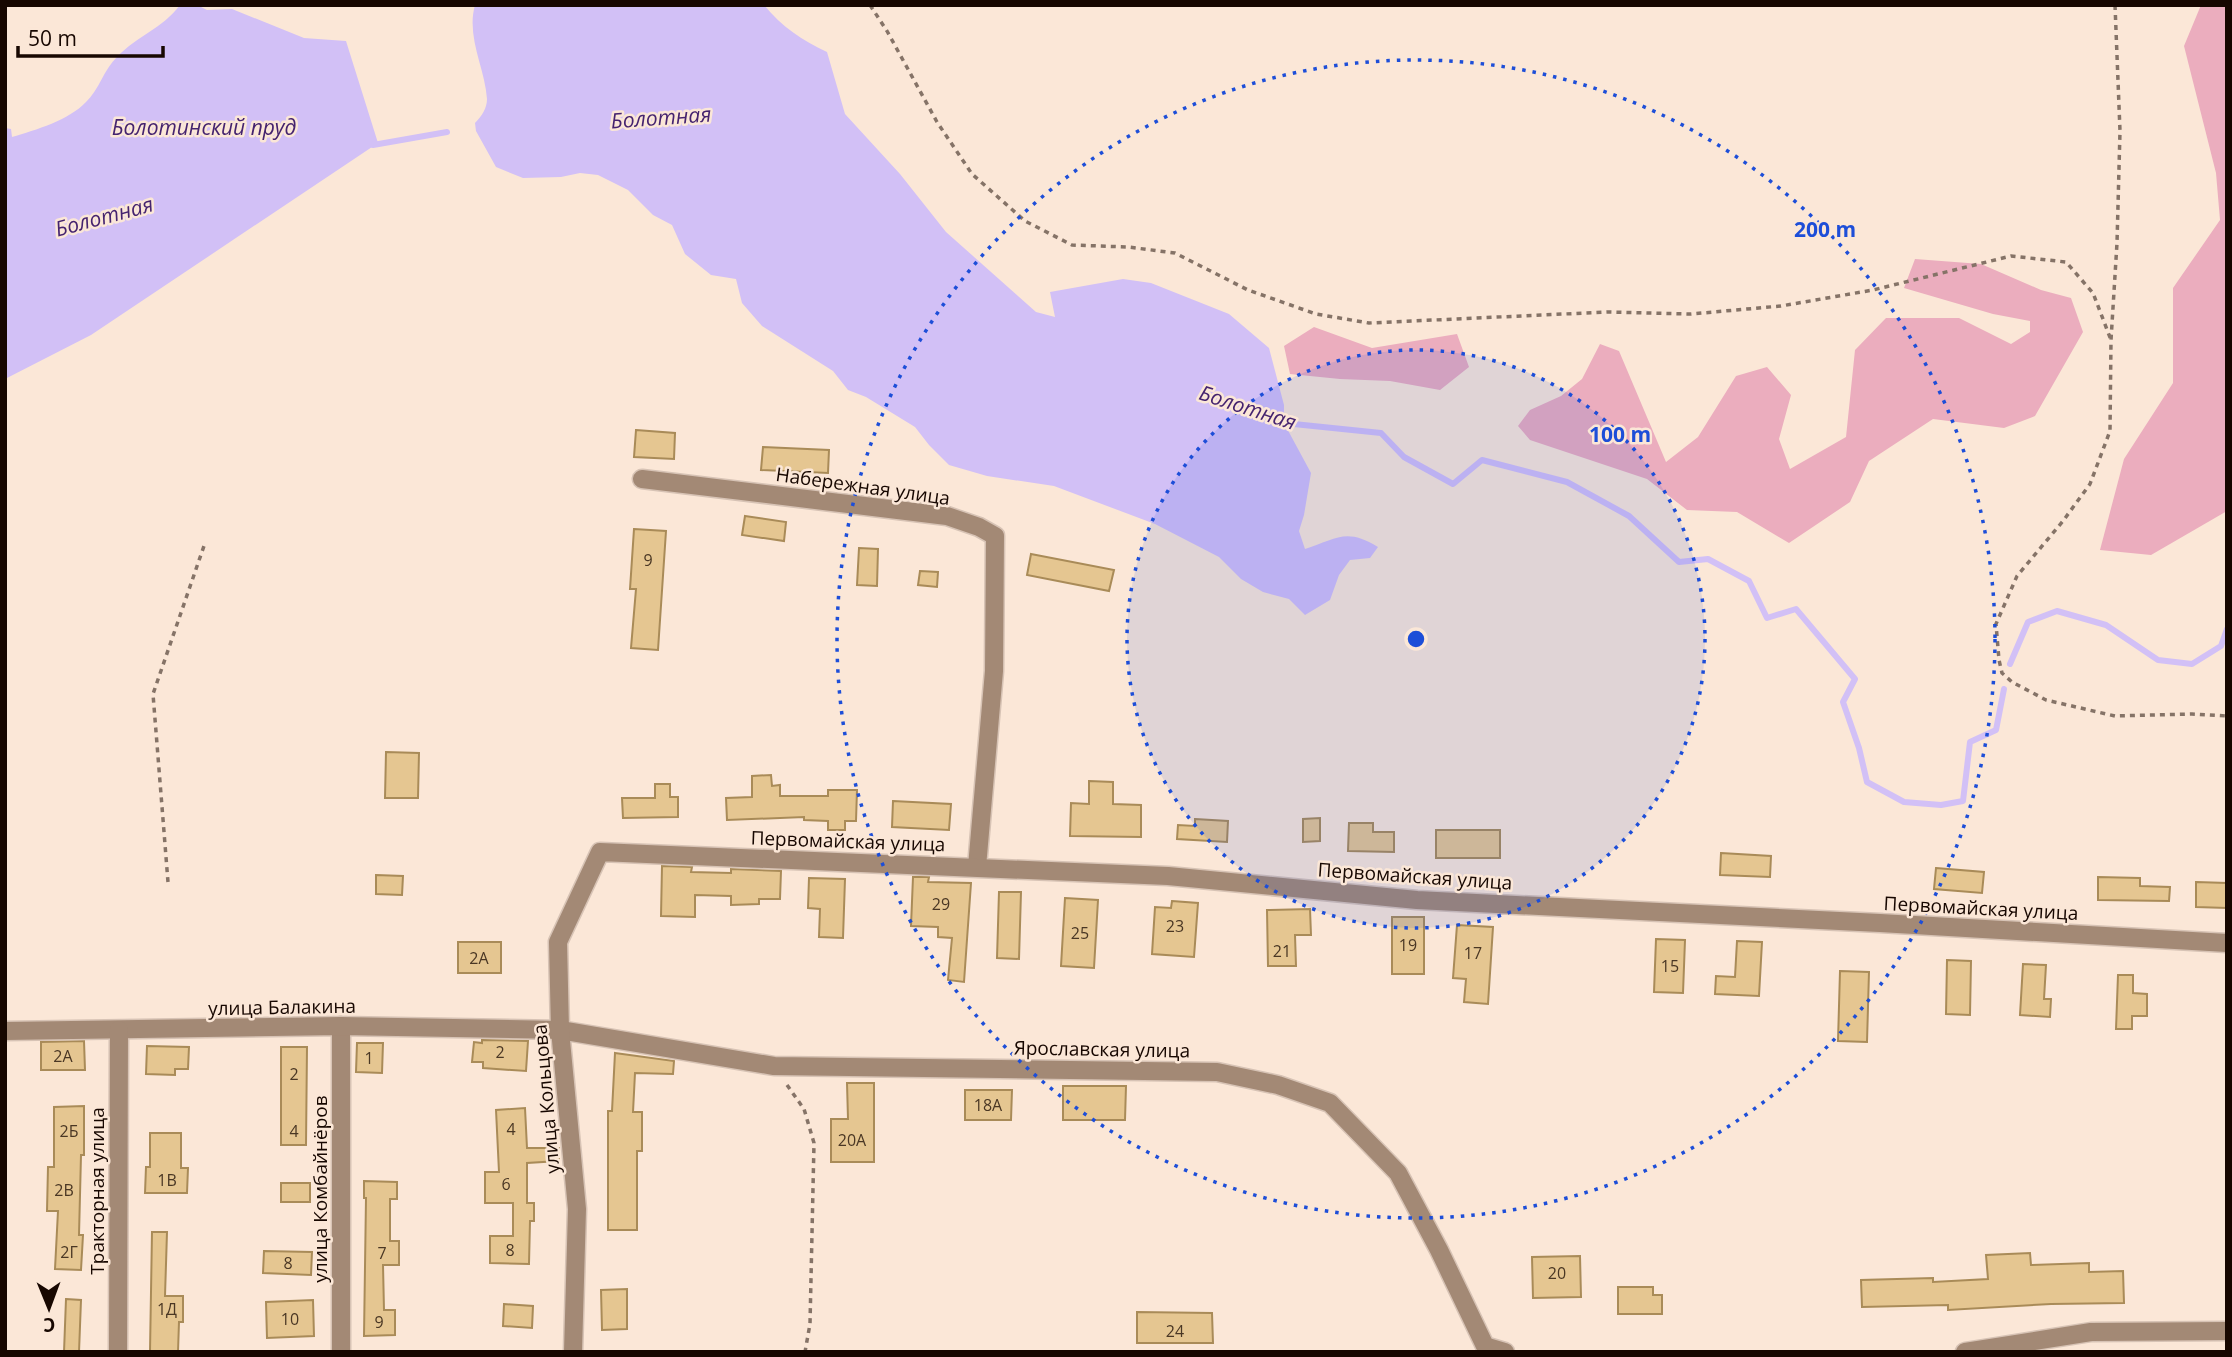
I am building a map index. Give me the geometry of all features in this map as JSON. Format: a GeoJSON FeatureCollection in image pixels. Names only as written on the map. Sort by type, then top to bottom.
{"type":"FeatureCollection","features":[{"type":"Feature","properties":{"kind":"street","name":"Набережная улица"},"geometry":{"type":"LineString","coordinates":[[642,479],[947,516],[979,527],[995,536],[993,671],[977,867]]}},
{"type":"Feature","properties":{"kind":"street","name":"Первомайская улица"},"geometry":{"type":"LineString","coordinates":[[600,852],[1168,876],[1417,900],[2227,943]]}},
{"type":"Feature","properties":{"kind":"street","name":"улица Кольцова"},"geometry":{"type":"LineString","coordinates":[[573,1352],[577,1209],[560,1030],[558,942],[600,852]]}},
{"type":"Feature","properties":{"kind":"street","name":"улица Балакина"},"geometry":{"type":"LineString","coordinates":[[5,1031],[341,1026],[560,1030]]}},
{"type":"Feature","properties":{"kind":"street","name":"улица Комбайнёров"},"geometry":{"type":"LineString","coordinates":[[341,1026],[341,1352]]}},
{"type":"Feature","properties":{"kind":"street","name":"Тракторная улица"},"geometry":{"type":"LineString","coordinates":[[118,1352],[119,1030]]}},
{"type":"Feature","properties":{"kind":"street","name":"Ярославская улица"},"geometry":{"type":"LineString","coordinates":[[560,1030],[774,1066],[1217,1072],[1278,1085],[1330,1103],[1398,1173],[1440,1250],[1485,1346],[1505,1352]]}},
{"type":"Feature","properties":{"kind":"street"},"geometry":{"type":"LineString","coordinates":[[1965,1352],[2091,1332],[2227,1331]]}},
{"type":"Feature","properties":{"kind":"path"},"geometry":{"type":"LineString","coordinates":[[870,5],[937,122],[972,174],[1026,221],[1072,245],[1129,247],[1175,253],[1248,290],[1316,314],[1369,323],[1607,312],[1691,314],[1781,306],[1873,290],[2011,256],[2067,262],[2093,293],[2110,340]]}},
{"type":"Feature","properties":{"kind":"path"},"geometry":{"type":"LineString","coordinates":[[2115,5],[2120,131],[2117,243],[2110,340],[2110,430],[2090,484],[2017,576],[2001,612],[1996,624],[2003,673],[2012,682],[2034,695],[2115,716],[2227,716]]}},
{"type":"Feature","properties":{"kind":"path"},"geometry":{"type":"LineString","coordinates":[[168,882],[153,694],[205,543]]}},
{"type":"Feature","properties":{"kind":"path"},"geometry":{"type":"LineString","coordinates":[[774,1066],[804,1109],[814,1143],[810,1324],[805,1352]]}},
{"type":"Feature","properties":{"kind":"shaded area"},"geometry":{"type":"Polygon","coordinates":[[[2201,5],[2227,5],[2227,511],[2151,555],[2100,550],[2124,459],[2173,383],[2173,288],[2220,220],[2216,173],[2184,46],[2201,5]]]}},
{"type":"Feature","properties":{"kind":"shaded area"},"geometry":{"type":"Polygon","coordinates":[[[1915,259],[1981,264],[2041,290],[2071,298],[2083,332],[2035,416],[2004,428],[1933,419],[1869,461],[1850,502],[1789,543],[1737,512],[1687,510],[1647,479],[1530,440],[1518,426],[1530,410],[1561,396],[1582,379],[1600,344],[1619,351],[1666,462],[1698,437],[1736,376],[1767,367],[1791,395],[1779,439],[1790,469],[1846,437],[1855,350],[1886,318],[1959,318],[2011,344],[2030,332],[2030,321],[1993,314],[1904,288],[1915,259]]]}},
{"type":"Feature","properties":{"kind":"shaded area"},"geometry":{"type":"Polygon","coordinates":[[[1314,327],[1372,348],[1457,334],[1469,367],[1440,390],[1390,381],[1290,374],[1284,346],[1314,327]]]}},
{"type":"Feature","properties":{"kind":"water","name":"Болотинский пруд"},"geometry":{"type":"Polygon","coordinates":[[[180,5],[197,5],[207,10],[232,9],[304,38],[346,41],[378,143],[91,335],[5,379],[5,128],[11,129],[12,137],[52,124],[71,114],[91,97],[117,57],[166,20],[180,5]]]}},
{"type":"Feature","properties":{"kind":"water"},"geometry":{"type":"Polygon","coordinates":[[[475,5],[764,5],[793,32],[827,52],[845,114],[900,174],[946,232],[1036,312],[1055,317],[1050,292],[1123,279],[1151,283],[1229,314],[1269,348],[1284,405],[1284,423],[1311,473],[1299,531],[1305,549],[1349,536],[1378,547],[1370,558],[1350,560],[1339,575],[1330,600],[1305,615],[1289,599],[1263,592],[1241,579],[1219,557],[1155,524],[1054,486],[987,476],[949,465],[915,427],[866,397],[848,390],[833,371],[762,326],[742,303],[736,279],[711,275],[685,254],[672,225],[653,215],[628,190],[598,175],[580,173],[561,177],[523,178],[496,167],[476,131],[475,123],[484,112],[487,99],[474,41],[475,5]]]}},
{"type":"Feature","properties":{"kind":"building"},"geometry":{"type":"Polygon","coordinates":[[[636,430],[675,433],[674,459],[634,457],[636,430]]]}},
{"type":"Feature","properties":{"kind":"building"},"geometry":{"type":"Polygon","coordinates":[[[763,447],[829,450],[828,473],[761,470],[763,447]]]}},
{"type":"Feature","properties":{"kind":"building"},"geometry":{"type":"Polygon","coordinates":[[[745,516],[786,522],[784,541],[742,535],[745,516]]]}},
{"type":"Feature","properties":{"kind":"building"},"geometry":{"type":"Polygon","coordinates":[[[634,529],[666,531],[658,650],[631,648],[636,589],[630,589],[634,529]]]}},
{"type":"Feature","properties":{"kind":"building"},"geometry":{"type":"Polygon","coordinates":[[[859,548],[878,549],[877,586],[857,585],[859,548]]]}},
{"type":"Feature","properties":{"kind":"building"},"geometry":{"type":"Polygon","coordinates":[[[1031,554],[1114,570],[1109,591],[1027,575],[1031,554]]]}},
{"type":"Feature","properties":{"kind":"building"},"geometry":{"type":"Polygon","coordinates":[[[920,571],[938,572],[937,587],[918,585],[920,571]]]}},
{"type":"Feature","properties":{"kind":"building"},"geometry":{"type":"Polygon","coordinates":[[[386,752],[419,753],[418,798],[385,798],[386,752]]]}},
{"type":"Feature","properties":{"kind":"building"},"geometry":{"type":"Polygon","coordinates":[[[771,775],[772,786],[780,785],[780,796],[828,796],[828,790],[857,790],[856,821],[845,821],[845,830],[828,830],[828,821],[804,820],[804,817],[727,820],[726,798],[752,797],[752,776],[771,775]]]}},
{"type":"Feature","properties":{"kind":"building"},"geometry":{"type":"Polygon","coordinates":[[[1089,781],[1113,782],[1113,804],[1141,805],[1141,837],[1070,836],[1071,803],[1089,804],[1089,781]]]}},
{"type":"Feature","properties":{"kind":"building"},"geometry":{"type":"Polygon","coordinates":[[[655,784],[670,784],[670,797],[678,797],[678,817],[623,818],[622,798],[655,798],[655,784]]]}},
{"type":"Feature","properties":{"kind":"building"},"geometry":{"type":"Polygon","coordinates":[[[893,801],[951,804],[949,830],[892,827],[893,801]]]}},
{"type":"Feature","properties":{"kind":"building"},"geometry":{"type":"Polygon","coordinates":[[[1320,818],[1320,841],[1303,842],[1303,819],[1320,818]]]}},
{"type":"Feature","properties":{"kind":"building"},"geometry":{"type":"Polygon","coordinates":[[[1195,819],[1228,821],[1227,842],[1177,839],[1178,825],[1195,826],[1195,819]]]}},
{"type":"Feature","properties":{"kind":"building"},"geometry":{"type":"Polygon","coordinates":[[[1349,823],[1373,823],[1373,832],[1394,832],[1394,852],[1348,851],[1349,823]]]}},
{"type":"Feature","properties":{"kind":"building"},"geometry":{"type":"Polygon","coordinates":[[[1436,830],[1500,830],[1500,858],[1436,858],[1436,830]]]}},
{"type":"Feature","properties":{"kind":"building"},"geometry":{"type":"Polygon","coordinates":[[[1721,853],[1771,856],[1770,877],[1720,875],[1721,853]]]}},
{"type":"Feature","properties":{"kind":"building"},"geometry":{"type":"Polygon","coordinates":[[[662,866],[692,867],[691,872],[731,873],[731,869],[781,871],[780,899],[759,899],[759,904],[731,905],[731,896],[695,895],[695,917],[661,916],[662,866]]]}},
{"type":"Feature","properties":{"kind":"building"},"geometry":{"type":"Polygon","coordinates":[[[1936,868],[1984,872],[1982,893],[1934,889],[1936,868]]]}},
{"type":"Feature","properties":{"kind":"building"},"geometry":{"type":"Polygon","coordinates":[[[376,875],[403,876],[402,895],[376,894],[376,875]]]}},
{"type":"Feature","properties":{"kind":"building"},"geometry":{"type":"Polygon","coordinates":[[[913,877],[929,877],[928,882],[971,883],[964,982],[948,980],[952,938],[938,937],[938,927],[911,926],[913,877]]]}},
{"type":"Feature","properties":{"kind":"building"},"geometry":{"type":"Polygon","coordinates":[[[2098,877],[2140,878],[2140,886],[2170,887],[2169,901],[2098,900],[2098,877]]]}},
{"type":"Feature","properties":{"kind":"building"},"geometry":{"type":"Polygon","coordinates":[[[809,878],[845,879],[843,938],[819,937],[820,909],[808,908],[809,878]]]}},
{"type":"Feature","properties":{"kind":"building"},"geometry":{"type":"Polygon","coordinates":[[[2196,882],[2227,883],[2227,908],[2196,907],[2196,882]]]}},
{"type":"Feature","properties":{"kind":"building"},"geometry":{"type":"Polygon","coordinates":[[[999,892],[1021,892],[1019,959],[997,958],[999,892]]]}},
{"type":"Feature","properties":{"kind":"building"},"geometry":{"type":"Polygon","coordinates":[[[1065,898],[1098,900],[1094,968],[1061,966],[1065,898]]]}},
{"type":"Feature","properties":{"kind":"building"},"geometry":{"type":"Polygon","coordinates":[[[1172,901],[1198,903],[1194,957],[1152,954],[1155,907],[1171,908],[1172,901]]]}},
{"type":"Feature","properties":{"kind":"building"},"geometry":{"type":"Polygon","coordinates":[[[1310,909],[1311,935],[1295,935],[1296,966],[1268,966],[1267,910],[1310,909]]]}},
{"type":"Feature","properties":{"kind":"building"},"geometry":{"type":"Polygon","coordinates":[[[1392,917],[1424,917],[1424,974],[1392,974],[1392,917]]]}},
{"type":"Feature","properties":{"kind":"building"},"geometry":{"type":"Polygon","coordinates":[[[1457,925],[1493,927],[1488,1004],[1464,1002],[1466,979],[1453,978],[1457,925]]]}},
{"type":"Feature","properties":{"kind":"building"},"geometry":{"type":"Polygon","coordinates":[[[1656,939],[1685,940],[1683,993],[1654,992],[1656,939]]]}},
{"type":"Feature","properties":{"kind":"building"},"geometry":{"type":"Polygon","coordinates":[[[1737,941],[1762,942],[1759,996],[1715,994],[1716,976],[1735,977],[1737,941]]]}},
{"type":"Feature","properties":{"kind":"building"},"geometry":{"type":"Polygon","coordinates":[[[458,942],[501,942],[501,973],[458,973],[458,942]]]}},
{"type":"Feature","properties":{"kind":"building"},"geometry":{"type":"Polygon","coordinates":[[[1947,960],[1971,961],[1970,1015],[1946,1014],[1947,960]]]}},
{"type":"Feature","properties":{"kind":"building"},"geometry":{"type":"Polygon","coordinates":[[[2023,964],[2046,965],[2044,999],[2051,999],[2050,1017],[2020,1015],[2023,964]]]}},
{"type":"Feature","properties":{"kind":"building"},"geometry":{"type":"Polygon","coordinates":[[[1840,971],[1869,972],[1867,1042],[1838,1041],[1840,971]]]}},
{"type":"Feature","properties":{"kind":"building"},"geometry":{"type":"Polygon","coordinates":[[[2118,975],[2133,975],[2133,993],[2147,994],[2147,1016],[2132,1016],[2132,1029],[2116,1029],[2118,975]]]}},
{"type":"Feature","properties":{"kind":"building"},"geometry":{"type":"Polygon","coordinates":[[[482,1040],[528,1041],[526,1071],[483,1068],[483,1062],[472,1062],[474,1042],[482,1043],[482,1040]]]}},
{"type":"Feature","properties":{"kind":"building"},"geometry":{"type":"Polygon","coordinates":[[[84,1041],[85,1070],[41,1070],[41,1042],[84,1041]]]}},
{"type":"Feature","properties":{"kind":"building"},"geometry":{"type":"Polygon","coordinates":[[[357,1043],[383,1043],[382,1073],[356,1072],[357,1043]]]}},
{"type":"Feature","properties":{"kind":"building"},"geometry":{"type":"Polygon","coordinates":[[[147,1046],[189,1047],[188,1069],[175,1069],[175,1075],[146,1074],[147,1046]]]}},
{"type":"Feature","properties":{"kind":"building"},"geometry":{"type":"Polygon","coordinates":[[[281,1047],[307,1047],[306,1145],[281,1145],[281,1047]]]}},
{"type":"Feature","properties":{"kind":"building"},"geometry":{"type":"Polygon","coordinates":[[[615,1053],[674,1061],[673,1074],[635,1073],[633,1112],[642,1112],[642,1151],[637,1151],[637,1230],[608,1230],[608,1111],[612,1111],[615,1053]]]}},
{"type":"Feature","properties":{"kind":"building"},"geometry":{"type":"Polygon","coordinates":[[[847,1083],[874,1083],[874,1162],[831,1162],[831,1119],[848,1119],[847,1083]]]}},
{"type":"Feature","properties":{"kind":"building"},"geometry":{"type":"Polygon","coordinates":[[[1063,1086],[1126,1086],[1125,1120],[1063,1120],[1063,1086]]]}},
{"type":"Feature","properties":{"kind":"building"},"geometry":{"type":"Polygon","coordinates":[[[965,1090],[1012,1090],[1011,1120],[965,1120],[965,1090]]]}},
{"type":"Feature","properties":{"kind":"building"},"geometry":{"type":"Polygon","coordinates":[[[84,1106],[79,1235],[83,1235],[81,1270],[55,1269],[58,1211],[47,1211],[48,1167],[54,1167],[54,1107],[84,1106]]]}},
{"type":"Feature","properties":{"kind":"building"},"geometry":{"type":"Polygon","coordinates":[[[525,1108],[527,1148],[559,1148],[559,1161],[527,1163],[527,1203],[534,1203],[534,1221],[530,1221],[529,1264],[490,1263],[490,1236],[513,1236],[513,1203],[485,1203],[485,1172],[499,1172],[496,1110],[525,1108]]]}},
{"type":"Feature","properties":{"kind":"building"},"geometry":{"type":"Polygon","coordinates":[[[150,1133],[181,1133],[181,1168],[188,1168],[187,1193],[145,1193],[146,1167],[150,1167],[150,1133]]]}},
{"type":"Feature","properties":{"kind":"building"},"geometry":{"type":"Polygon","coordinates":[[[364,1181],[397,1182],[397,1199],[390,1199],[390,1241],[399,1241],[399,1265],[383,1265],[384,1310],[395,1310],[395,1335],[364,1336],[364,1181]]]}},
{"type":"Feature","properties":{"kind":"building"},"geometry":{"type":"Polygon","coordinates":[[[281,1183],[310,1183],[310,1202],[281,1202],[281,1183]]]}},
{"type":"Feature","properties":{"kind":"building"},"geometry":{"type":"Polygon","coordinates":[[[152,1232],[167,1232],[165,1296],[183,1296],[183,1322],[179,1322],[178,1352],[150,1352],[152,1232]]]}},
{"type":"Feature","properties":{"kind":"building"},"geometry":{"type":"Polygon","coordinates":[[[264,1251],[312,1252],[311,1275],[263,1273],[264,1251]]]}},
{"type":"Feature","properties":{"kind":"building"},"geometry":{"type":"Polygon","coordinates":[[[2030,1253],[2031,1265],[2089,1263],[2089,1272],[2123,1271],[2124,1303],[1948,1310],[1948,1305],[1862,1307],[1861,1280],[1933,1278],[1933,1282],[1988,1279],[1986,1255],[2030,1253]]]}},
{"type":"Feature","properties":{"kind":"building"},"geometry":{"type":"Polygon","coordinates":[[[1580,1256],[1581,1297],[1533,1298],[1532,1257],[1580,1256]]]}},
{"type":"Feature","properties":{"kind":"building"},"geometry":{"type":"Polygon","coordinates":[[[1618,1287],[1653,1287],[1653,1295],[1662,1295],[1662,1314],[1618,1314],[1618,1287]]]}},
{"type":"Feature","properties":{"kind":"building"},"geometry":{"type":"Polygon","coordinates":[[[627,1289],[627,1329],[602,1330],[601,1290],[627,1289]]]}},
{"type":"Feature","properties":{"kind":"building"},"geometry":{"type":"Polygon","coordinates":[[[66,1299],[81,1300],[79,1352],[64,1352],[66,1299]]]}},
{"type":"Feature","properties":{"kind":"building"},"geometry":{"type":"Polygon","coordinates":[[[313,1300],[314,1336],[267,1338],[266,1302],[313,1300]]]}},
{"type":"Feature","properties":{"kind":"building"},"geometry":{"type":"Polygon","coordinates":[[[504,1304],[533,1306],[532,1328],[503,1326],[504,1304]]]}},
{"type":"Feature","properties":{"kind":"building"},"geometry":{"type":"Polygon","coordinates":[[[1137,1312],[1212,1313],[1213,1343],[1137,1343],[1137,1312]]]}},
{"type":"Feature","properties":{"kind":"waterway","name":"Болотная"},"geometry":{"type":"LineString","coordinates":[[373,145],[447,132]]}},
{"type":"Feature","properties":{"kind":"waterway","name":"Болотная"},"geometry":{"type":"LineString","coordinates":[[1276,420],[1381,433],[1404,457],[1453,484],[1482,460],[1567,482],[1629,516],[1679,562],[1708,559],[1749,581],[1767,618],[1796,609],[1855,679],[1843,702],[1859,748],[1867,782],[1904,802],[1941,805],[1963,801],[1970,742],[1996,730],[2004,689]]}},
{"type":"Feature","properties":{"kind":"waterway","name":"Болотная"},"geometry":{"type":"LineString","coordinates":[[2010,664],[2028,622],[2057,611],[2106,625],[2158,660],[2192,664],[2221,646],[2227,629]]}}]}
